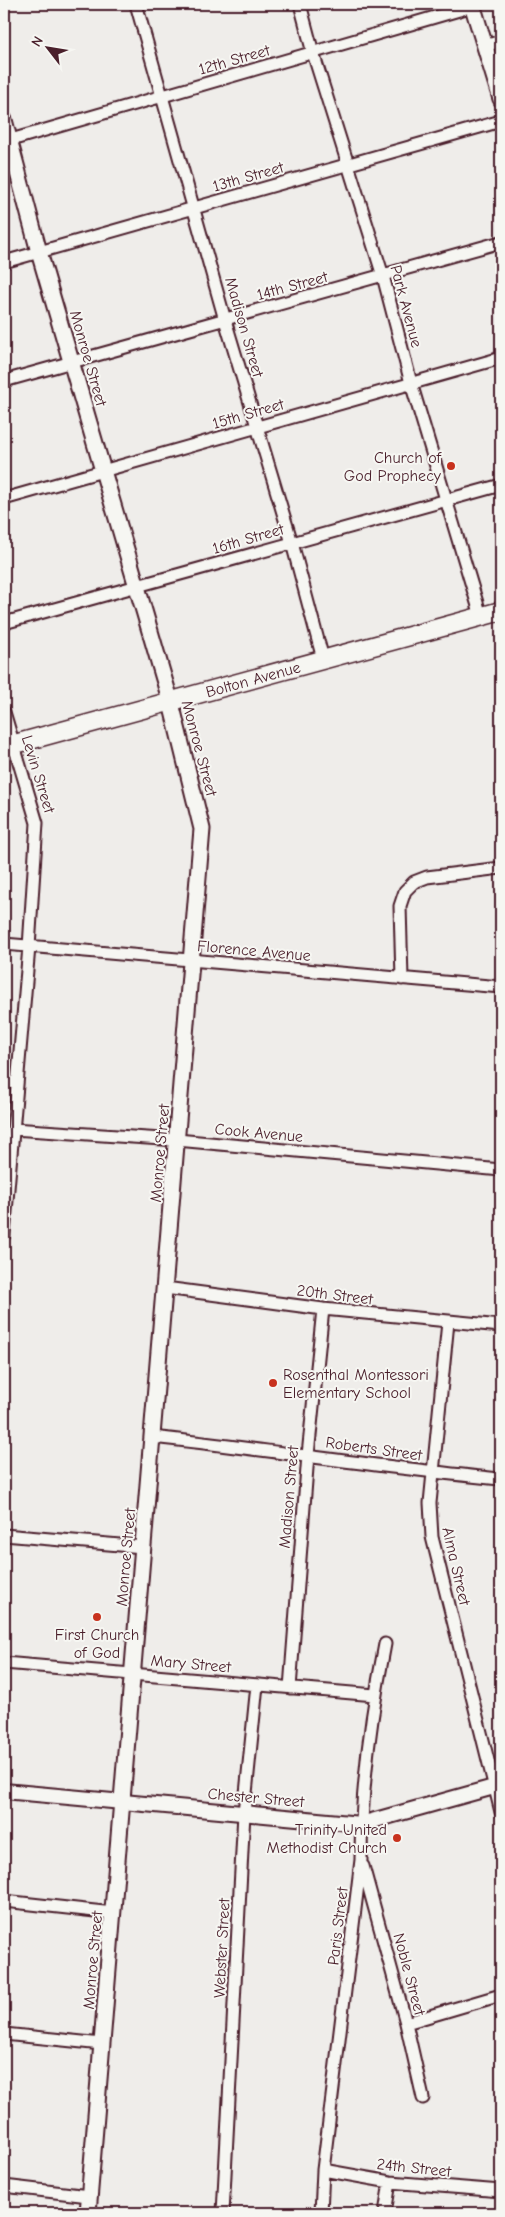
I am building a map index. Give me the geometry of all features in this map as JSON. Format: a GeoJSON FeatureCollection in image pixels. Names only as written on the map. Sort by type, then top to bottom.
{"type":"FeatureCollection","features":[{"type":"Feature","properties":{"kind":"main road"},"geometry":{"type":"LineString","coordinates":[[472,5],[501,99]]}},
{"type":"Feature","properties":{"kind":"main road","name":"Monroe Street"},"geometry":{"type":"LineString","coordinates":[[4,120],[7,141],[104,470],[170,703],[202,829],[88,2213]]}},
{"type":"Feature","properties":{"kind":"main road","name":"Bolton Avenue"},"geometry":{"type":"LineString","coordinates":[[8,746],[501,611]]}},
{"type":"Feature","properties":{"kind":"street","name":"Madison Street"},"geometry":{"type":"LineString","coordinates":[[136,4],[292,543],[323,659]]}},
{"type":"Feature","properties":{"kind":"street","name":"Park Avenue"},"geometry":{"type":"LineString","coordinates":[[300,4],[481,616]]}},
{"type":"Feature","properties":{"kind":"street","name":"12th Street"},"geometry":{"type":"LineString","coordinates":[[7,141],[472,5]]}},
{"type":"Feature","properties":{"kind":"street"},"geometry":{"type":"LineString","coordinates":[[485,46],[501,41]]}},
{"type":"Feature","properties":{"kind":"street","name":"13th Street"},"geometry":{"type":"LineString","coordinates":[[4,262],[501,121]]}},
{"type":"Feature","properties":{"kind":"street","name":"14th Street"},"geometry":{"type":"LineString","coordinates":[[4,381],[501,242]]}},
{"type":"Feature","properties":{"kind":"street","name":"15th Street"},"geometry":{"type":"LineString","coordinates":[[4,499],[501,358]]}},
{"type":"Feature","properties":{"kind":"street","name":"16th Street"},"geometry":{"type":"LineString","coordinates":[[4,623],[501,485]]}},
{"type":"Feature","properties":{"kind":"street","name":"Levin Street"},"geometry":{"type":"LineString","coordinates":[[4,712],[8,746],[37,823],[29,947],[4,1235]]}},
{"type":"Feature","properties":{"kind":"street"},"geometry":{"type":"LineString","coordinates":[[402,979],[400,906],[405,891],[414,882],[427,877],[501,868]]}},
{"type":"Feature","properties":{"kind":"street","name":"Florence Avenue"},"geometry":{"type":"LineString","coordinates":[[4,944],[501,988]]}},
{"type":"Feature","properties":{"kind":"street"},"geometry":{"type":"LineString","coordinates":[[4,1082],[17,1083]]}},
{"type":"Feature","properties":{"kind":"street","name":"Cook Avenue"},"geometry":{"type":"LineString","coordinates":[[13,1129],[177,1140],[501,1170]]}},
{"type":"Feature","properties":{"kind":"street","name":"20th Street"},"geometry":{"type":"LineString","coordinates":[[165,1288],[322,1309],[501,1326]]}},
{"type":"Feature","properties":{"kind":"street","name":"Madison Street"},"geometry":{"type":"LineString","coordinates":[[290,1688],[308,1455],[322,1309]]}},
{"type":"Feature","properties":{"kind":"street","name":"Alma Street"},"geometry":{"type":"LineString","coordinates":[[448,1322],[430,1503],[432,1537],[498,1786],[501,1812]]}},
{"type":"Feature","properties":{"kind":"street","name":"Roberts Street"},"geometry":{"type":"LineString","coordinates":[[153,1437],[501,1479]]}},
{"type":"Feature","properties":{"kind":"street"},"geometry":{"type":"LineString","coordinates":[[4,1535],[144,1547]]}},
{"type":"Feature","properties":{"kind":"street","name":"Paris Street"},"geometry":{"type":"LineString","coordinates":[[320,2213],[323,2170],[361,1860],[361,1824],[375,1696],[384,1644]]}},
{"type":"Feature","properties":{"kind":"street","name":"Mary Street"},"geometry":{"type":"LineString","coordinates":[[4,1663],[375,1696]]}},
{"type":"Feature","properties":{"kind":"street","name":"Webster Street"},"geometry":{"type":"LineString","coordinates":[[223,2213],[244,1813],[257,1685]]}},
{"type":"Feature","properties":{"kind":"street","name":"Chester Street"},"geometry":{"type":"LineString","coordinates":[[4,1791],[361,1824],[498,1786]]}},
{"type":"Feature","properties":{"kind":"street","name":"Noble Street"},"geometry":{"type":"LineString","coordinates":[[361,1860],[406,2023],[423,2098]]}},
{"type":"Feature","properties":{"kind":"street"},"geometry":{"type":"LineString","coordinates":[[4,1901],[113,1913]]}},
{"type":"Feature","properties":{"kind":"street"},"geometry":{"type":"LineString","coordinates":[[406,2023],[501,1995]]}},
{"type":"Feature","properties":{"kind":"street"},"geometry":{"type":"LineString","coordinates":[[4,2034],[102,2044]]}},
{"type":"Feature","properties":{"kind":"street","name":"24th Street"},"geometry":{"type":"LineString","coordinates":[[323,2170],[390,2182],[501,2191]]}},
{"type":"Feature","properties":{"kind":"street"},"geometry":{"type":"LineString","coordinates":[[385,2213],[390,2182]]}},
{"type":"Feature","properties":{"kind":"street"},"geometry":{"type":"LineString","coordinates":[[4,2186],[89,2196]]}},
{"type":"Feature","properties":{"kind":"place","name":"Church of God Prophecy"},"geometry":{"type":"Point","coordinates":[451,466]}},
{"type":"Feature","properties":{"kind":"place","name":"Rosenthal Montessori Elementary School"},"geometry":{"type":"Point","coordinates":[273,1383]}},
{"type":"Feature","properties":{"kind":"place","name":"First Church of God"},"geometry":{"type":"Point","coordinates":[97,1617]}},
{"type":"Feature","properties":{"kind":"place","name":"Trinity United Methodist Church"},"geometry":{"type":"Point","coordinates":[397,1838]}}]}
